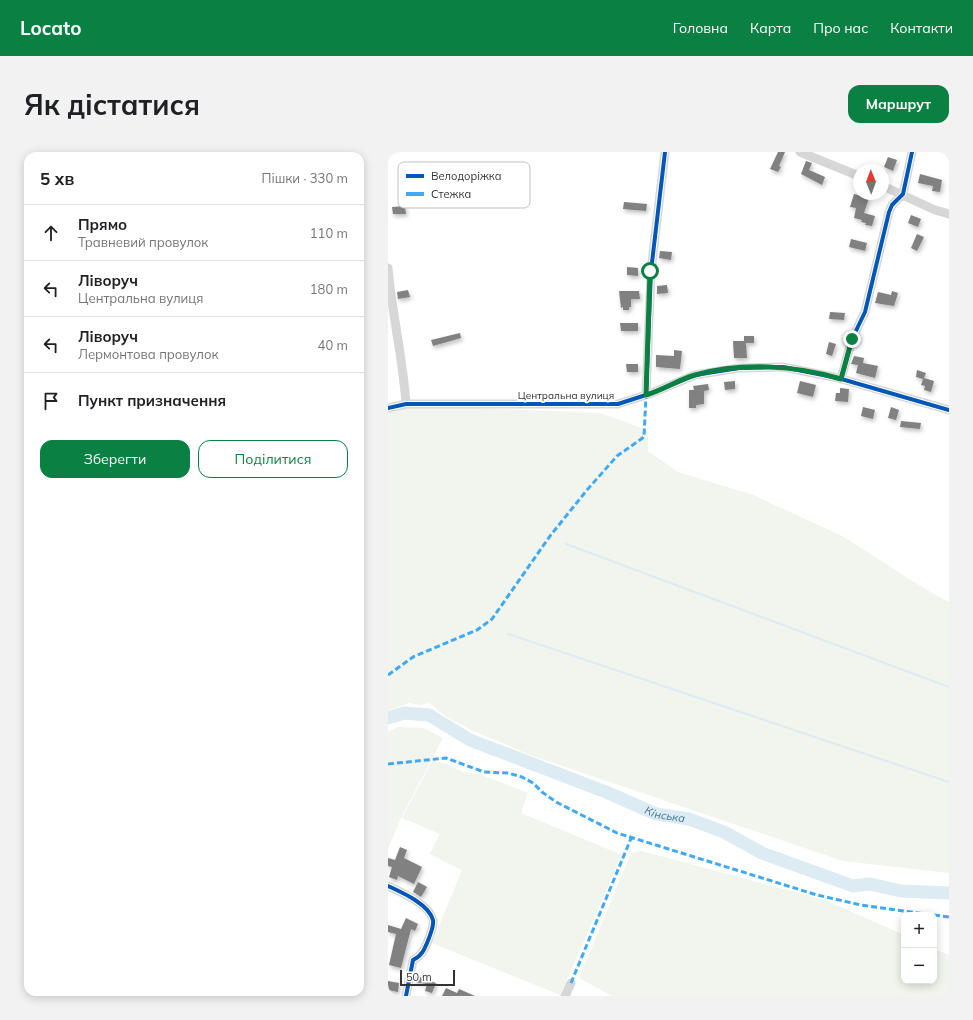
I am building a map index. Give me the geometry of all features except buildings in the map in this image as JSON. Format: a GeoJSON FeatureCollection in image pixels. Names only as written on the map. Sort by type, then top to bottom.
{"type":"FeatureCollection","features":[{"type":"Feature","properties":{"kind":"street"},"geometry":{"type":"LineString","coordinates":[[646,395],[650,271],[665,152]]}},
{"type":"Feature","properties":{"kind":"street"},"geometry":{"type":"LineString","coordinates":[[800,152],[853,174]]}},
{"type":"Feature","properties":{"kind":"street"},"geometry":{"type":"LineString","coordinates":[[841,379],[852,339],[864,312],[889,212],[892,205],[903,194],[912,152]]}},
{"type":"Feature","properties":{"kind":"street"},"geometry":{"type":"LineString","coordinates":[[889,188],[935,210],[949,214]]}},
{"type":"Feature","properties":{"kind":"street"},"geometry":{"type":"LineString","coordinates":[[388,268],[389,291],[404,370],[406,404]]}},
{"type":"Feature","properties":{"kind":"street","name":"Центральна вулиця"},"geometry":{"type":"LineString","coordinates":[[388,408],[406,404],[618,404],[646,395],[695,375],[739,368],[782,367],[841,379],[949,410]]}},
{"type":"Feature","properties":{"kind":"street"},"geometry":{"type":"LineString","coordinates":[[388,886],[405,893],[418,902],[429,913],[433,925],[425,948],[420,957],[413,960],[406,996]]}},
{"type":"Feature","properties":{"kind":"street"},"geometry":{"type":"LineString","coordinates":[[565,996],[571,983]]}},
{"type":"Feature","properties":{"kind":"shaded area"},"geometry":{"type":"Polygon","coordinates":[[[429,406],[600,413],[648,430],[648,451],[678,472],[753,495],[842,536],[925,589],[949,602],[949,873],[843,861],[527,754],[463,726],[447,717],[429,703],[420,705],[409,703],[388,711],[388,412],[406,408],[429,406]]]}},
{"type":"Feature","properties":{"kind":"shaded area"},"geometry":{"type":"Polygon","coordinates":[[[398,727],[423,728],[443,738],[401,818],[388,849],[388,732],[398,727]]]}},
{"type":"Feature","properties":{"kind":"shaded area"},"geometry":{"type":"Polygon","coordinates":[[[432,761],[444,763],[463,772],[479,774],[528,793],[521,813],[622,855],[560,995],[432,943],[462,870],[430,854],[440,834],[402,818],[432,761]]]}},
{"type":"Feature","properties":{"kind":"shaded area"},"geometry":{"type":"Polygon","coordinates":[[[642,851],[825,900],[901,934],[901,984],[937,984],[937,950],[949,955],[949,996],[612,996],[579,978],[631,853],[642,851]]]}},
{"type":"Feature","properties":{"kind":"waterway"},"geometry":{"type":"LineString","coordinates":[[566,544],[949,687]]}},
{"type":"Feature","properties":{"kind":"waterway"},"geometry":{"type":"LineString","coordinates":[[508,634],[949,782]]}},
{"type":"Feature","properties":{"kind":"waterway","name":"Кінська"},"geometry":{"type":"LineString","coordinates":[[388,718],[404,713],[429,715],[470,740],[606,792],[656,814],[689,819],[724,832],[762,853],[853,886],[870,884],[901,891],[949,893]]}},
{"type":"Feature","properties":{"kind":"marked path"},"geometry":{"type":"LineString","coordinates":[[388,675],[413,657],[477,630],[492,619],[550,536],[587,490],[617,456],[644,437],[646,395]]}},
{"type":"Feature","properties":{"kind":"marked path"},"geometry":{"type":"LineString","coordinates":[[388,764],[446,758],[484,772],[508,773],[522,777],[533,783],[542,792],[556,802],[617,833],[817,895],[861,905],[911,912]]}},
{"type":"Feature","properties":{"kind":"marked path"},"geometry":{"type":"LineString","coordinates":[[571,983],[632,836]]}},
{"type":"Feature","properties":{"kind":"marked path"},"geometry":{"type":"LineString","coordinates":[[937,915],[949,917]]}},
{"type":"Feature","properties":{"kind":"cycle path"},"geometry":{"type":"LineString","coordinates":[[646,395],[651,271],[665,152]]}},
{"type":"Feature","properties":{"kind":"cycle path"},"geometry":{"type":"LineString","coordinates":[[841,379],[852,339],[865,312],[889,212],[892,205],[903,194],[912,152]]}},
{"type":"Feature","properties":{"kind":"cycle path"},"geometry":{"type":"LineString","coordinates":[[388,408],[406,404],[618,404],[652,393],[695,375],[739,368],[783,367],[838,378],[949,410]]}},
{"type":"Feature","properties":{"kind":"cycle path"},"geometry":{"type":"LineString","coordinates":[[388,886],[414,899],[426,909],[433,920],[432,929],[425,948],[419,956],[413,960],[406,996]]}},
{"type":"Feature","properties":{"kind":"route"},"geometry":{"type":"LineString","coordinates":[[650,271],[646,395],[695,375],[739,368],[782,367],[841,379],[852,339]]}}]}
